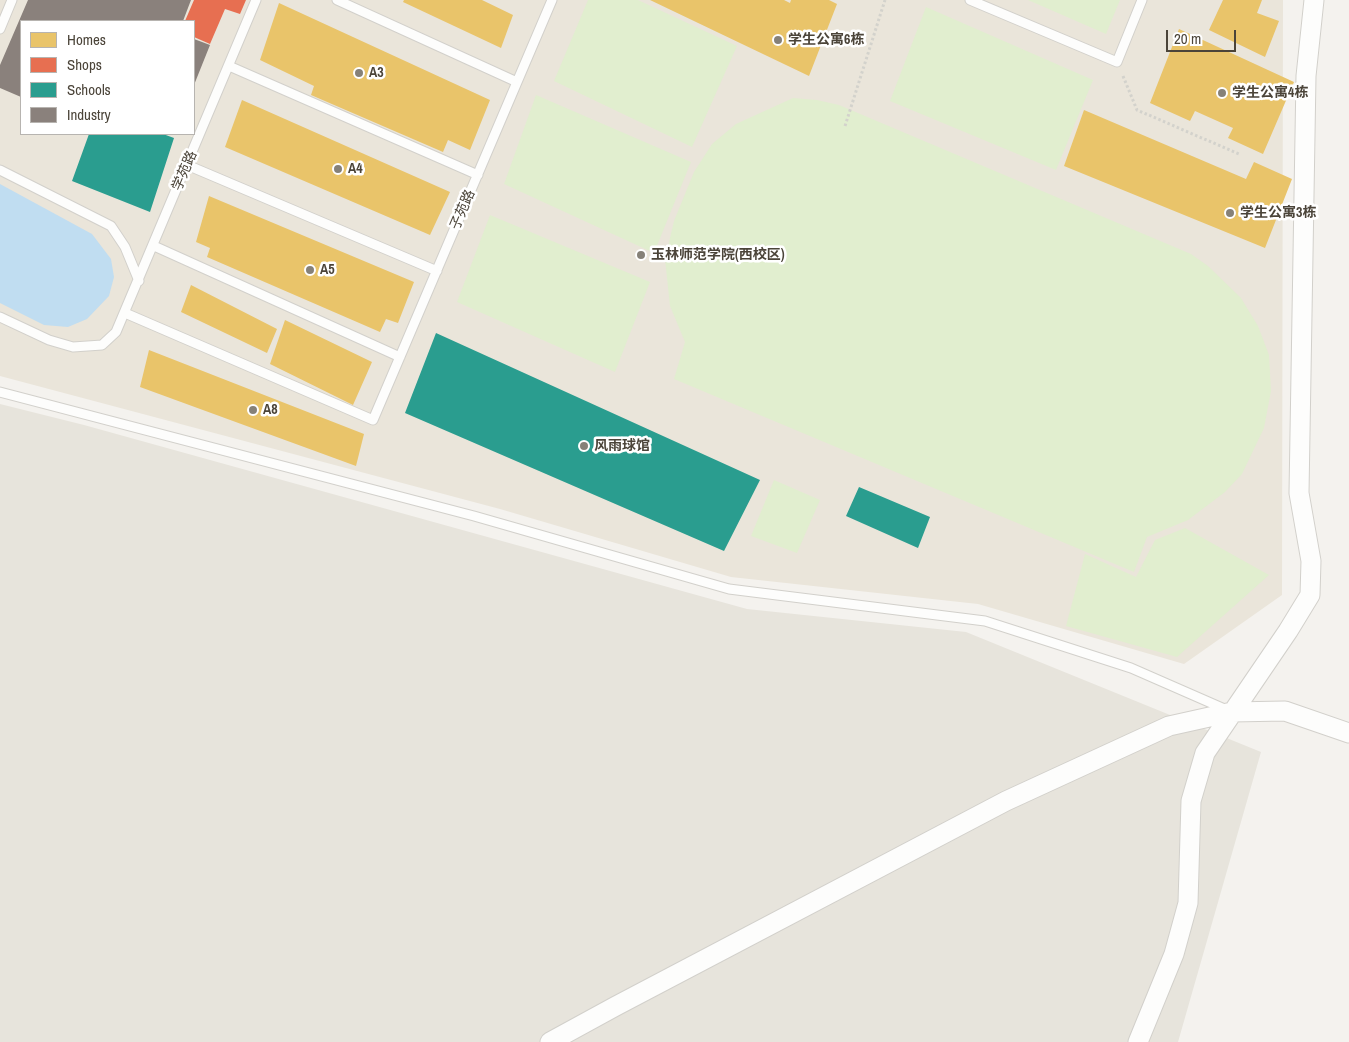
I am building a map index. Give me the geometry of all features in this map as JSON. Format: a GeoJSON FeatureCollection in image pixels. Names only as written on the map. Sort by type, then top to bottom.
{"type":"FeatureCollection","features":[{"type":"Feature","properties":{"kind":"street"},"geometry":{"type":"LineString","coordinates":[[1138,1042],[1174,954],[1188,902],[1191,801],[1205,753],[1310,596],[1311,560],[1299,492],[1306,76],[1314,0]]}},
{"type":"Feature","properties":{"kind":"street"},"geometry":{"type":"LineString","coordinates":[[550,1042],[1006,801],[1168,726],[1232,712],[1285,711],[1349,733]]}},
{"type":"Feature","properties":{"kind":"lane"},"geometry":{"type":"LineString","coordinates":[[0,29],[12,0]]}},
{"type":"Feature","properties":{"kind":"lane","name":"学苑路"},"geometry":{"type":"LineString","coordinates":[[0,318],[49,340],[73,347],[102,344],[116,332],[154,246],[256,0]]}},
{"type":"Feature","properties":{"kind":"lane"},"geometry":{"type":"LineString","coordinates":[[337,0],[517,82]]}},
{"type":"Feature","properties":{"kind":"lane","name":"子苑路"},"geometry":{"type":"LineString","coordinates":[[125,313],[373,420],[552,0]]}},
{"type":"Feature","properties":{"kind":"lane"},"geometry":{"type":"LineString","coordinates":[[970,0],[1117,62],[1142,0]]}},
{"type":"Feature","properties":{"kind":"lane"},"geometry":{"type":"LineString","coordinates":[[229,66],[478,175]]}},
{"type":"Feature","properties":{"kind":"lane"},"geometry":{"type":"LineString","coordinates":[[187,165],[437,271]]}},
{"type":"Feature","properties":{"kind":"lane"},"geometry":{"type":"LineString","coordinates":[[0,170],[111,226],[125,247],[139,281]]}},
{"type":"Feature","properties":{"kind":"lane"},"geometry":{"type":"LineString","coordinates":[[154,246],[400,357]]}},
{"type":"Feature","properties":{"kind":"lane"},"geometry":{"type":"LineString","coordinates":[[0,392],[464,514],[729,589],[985,621],[1131,668],[1232,712]]}},
{"type":"Feature","properties":{"kind":"path"},"geometry":{"type":"LineString","coordinates":[[845,126],[884,0]]}},
{"type":"Feature","properties":{"kind":"path"},"geometry":{"type":"LineString","coordinates":[[1117,62],[1137,110],[1239,154]]}},
{"type":"Feature","properties":{"kind":"shaded area","name":"玉林师范学院(西校区)"},"geometry":{"type":"Polygon","coordinates":[[[0,0],[1283,0],[1282,595],[1184,664],[978,604],[731,577],[500,509],[0,376],[0,0]]]}},
{"type":"Feature","properties":{"kind":"shaded area"},"geometry":{"type":"Polygon","coordinates":[[[0,404],[84,425],[747,609],[966,632],[1261,752],[1178,1042],[0,1042],[0,404]]]}},
{"type":"Feature","properties":{"kind":"green space"},"geometry":{"type":"Polygon","coordinates":[[[588,0],[638,0],[737,46],[692,147],[554,81],[588,0]]]}},
{"type":"Feature","properties":{"kind":"green space"},"geometry":{"type":"Polygon","coordinates":[[[1028,0],[1120,0],[1106,34],[1028,0]]]}},
{"type":"Feature","properties":{"kind":"green space"},"geometry":{"type":"Polygon","coordinates":[[[926,7],[1093,80],[1056,170],[890,101],[926,7]]]}},
{"type":"Feature","properties":{"kind":"green space"},"geometry":{"type":"Polygon","coordinates":[[[536,95],[691,162],[654,253],[504,184],[536,95]]]}},
{"type":"Feature","properties":{"kind":"green space"},"geometry":{"type":"Polygon","coordinates":[[[793,98],[817,100],[839,105],[1191,254],[1208,266],[1241,298],[1258,326],[1269,355],[1271,391],[1264,428],[1242,474],[1225,492],[1188,520],[1147,537],[1134,572],[674,379],[685,342],[670,306],[665,259],[674,221],[694,172],[712,144],[736,124],[793,98]]]}},
{"type":"Feature","properties":{"kind":"green space"},"geometry":{"type":"Polygon","coordinates":[[[490,215],[650,282],[615,372],[457,302],[490,215]]]}},
{"type":"Feature","properties":{"kind":"green space"},"geometry":{"type":"Polygon","coordinates":[[[774,480],[820,500],[797,553],[751,536],[774,480]]]}},
{"type":"Feature","properties":{"kind":"green space"},"geometry":{"type":"Polygon","coordinates":[[[1185,528],[1269,575],[1177,657],[1066,626],[1085,554],[1136,577],[1155,540],[1185,528]]]}},
{"type":"Feature","properties":{"kind":"water"},"geometry":{"type":"Polygon","coordinates":[[[0,184],[92,234],[111,259],[114,277],[109,296],[87,319],[68,327],[44,325],[0,303],[0,184]]]}},
{"type":"Feature","properties":{"kind":"building: Homes"},"geometry":{"type":"Polygon","coordinates":[[[404,0],[482,0],[513,15],[501,48],[403,2],[404,0]]]}},
{"type":"Feature","properties":{"kind":"building: Homes","name":"学生公寓6栋"},"geometry":{"type":"Polygon","coordinates":[[[650,0],[784,0],[790,3],[791,0],[829,0],[837,4],[809,76],[650,0]]]}},
{"type":"Feature","properties":{"kind":"building: Homes"},"geometry":{"type":"Polygon","coordinates":[[[1223,0],[1262,0],[1257,13],[1279,21],[1265,57],[1209,30],[1223,0]]]}},
{"type":"Feature","properties":{"kind":"building: Homes","name":"A3"},"geometry":{"type":"Polygon","coordinates":[[[279,3],[490,100],[470,150],[448,140],[443,152],[311,95],[314,86],[260,60],[279,3]]]}},
{"type":"Feature","properties":{"kind":"building: Homes","name":"学生公寓4栋"},"geometry":{"type":"Polygon","coordinates":[[[1179,29],[1294,82],[1263,154],[1228,138],[1233,128],[1195,111],[1190,121],[1150,103],[1179,29]]]}},
{"type":"Feature","properties":{"kind":"building: Homes","name":"A4"},"geometry":{"type":"Polygon","coordinates":[[[242,100],[450,192],[430,235],[225,147],[242,100]]]}},
{"type":"Feature","properties":{"kind":"building: Homes","name":"学生公寓3栋"},"geometry":{"type":"Polygon","coordinates":[[[1084,110],[1246,179],[1254,162],[1292,179],[1265,248],[1064,166],[1084,110]]]}},
{"type":"Feature","properties":{"kind":"building: Homes","name":"A5"},"geometry":{"type":"Polygon","coordinates":[[[209,196],[414,282],[398,323],[386,319],[380,332],[207,257],[210,248],[196,242],[209,196]]]}},
{"type":"Feature","properties":{"kind":"building: Homes"},"geometry":{"type":"Polygon","coordinates":[[[191,285],[277,329],[267,353],[181,312],[191,285]]]}},
{"type":"Feature","properties":{"kind":"building: Homes"},"geometry":{"type":"Polygon","coordinates":[[[285,320],[372,362],[353,405],[270,364],[285,320]]]}},
{"type":"Feature","properties":{"kind":"building: Homes","name":"A8"},"geometry":{"type":"Polygon","coordinates":[[[149,350],[364,434],[356,466],[140,387],[149,350]]]}},
{"type":"Feature","properties":{"kind":"building: Shops"},"geometry":{"type":"Polygon","coordinates":[[[194,0],[246,0],[240,14],[225,9],[210,44],[195,37],[195,20],[185,20],[194,0]]]}},
{"type":"Feature","properties":{"kind":"building: Schools"},"geometry":{"type":"Polygon","coordinates":[[[89,135],[166,135],[174,138],[150,212],[72,181],[89,135]]]}},
{"type":"Feature","properties":{"kind":"building: Schools","name":"风雨球馆"},"geometry":{"type":"Polygon","coordinates":[[[436,333],[760,480],[724,551],[405,413],[436,333]]]}},
{"type":"Feature","properties":{"kind":"building: Schools"},"geometry":{"type":"Polygon","coordinates":[[[859,487],[930,517],[918,548],[846,516],[859,487]]]}},
{"type":"Feature","properties":{"kind":"building: Industry"},"geometry":{"type":"Polygon","coordinates":[[[28,0],[191,0],[183,20],[20,20],[20,97],[0,88],[0,65],[28,0]]]}},
{"type":"Feature","properties":{"kind":"building: Industry"},"geometry":{"type":"Polygon","coordinates":[[[195,39],[210,45],[195,82],[195,39]]]}},
{"type":"Feature","properties":{"kind":"place","name":"学生公寓6栋"},"geometry":{"type":"Point","coordinates":[778,40]}},
{"type":"Feature","properties":{"kind":"place","name":"A3"},"geometry":{"type":"Point","coordinates":[359,73]}},
{"type":"Feature","properties":{"kind":"place","name":"学生公寓4栋"},"geometry":{"type":"Point","coordinates":[1222,93]}},
{"type":"Feature","properties":{"kind":"place","name":"A4"},"geometry":{"type":"Point","coordinates":[338,169]}},
{"type":"Feature","properties":{"kind":"place","name":"学生公寓3栋"},"geometry":{"type":"Point","coordinates":[1230,213]}},
{"type":"Feature","properties":{"kind":"place","name":"玉林师范学院(西校区)"},"geometry":{"type":"Point","coordinates":[641,255]}},
{"type":"Feature","properties":{"kind":"place","name":"A5"},"geometry":{"type":"Point","coordinates":[310,270]}},
{"type":"Feature","properties":{"kind":"place","name":"A8"},"geometry":{"type":"Point","coordinates":[253,410]}},
{"type":"Feature","properties":{"kind":"place","name":"风雨球馆"},"geometry":{"type":"Point","coordinates":[584,446]}}]}
